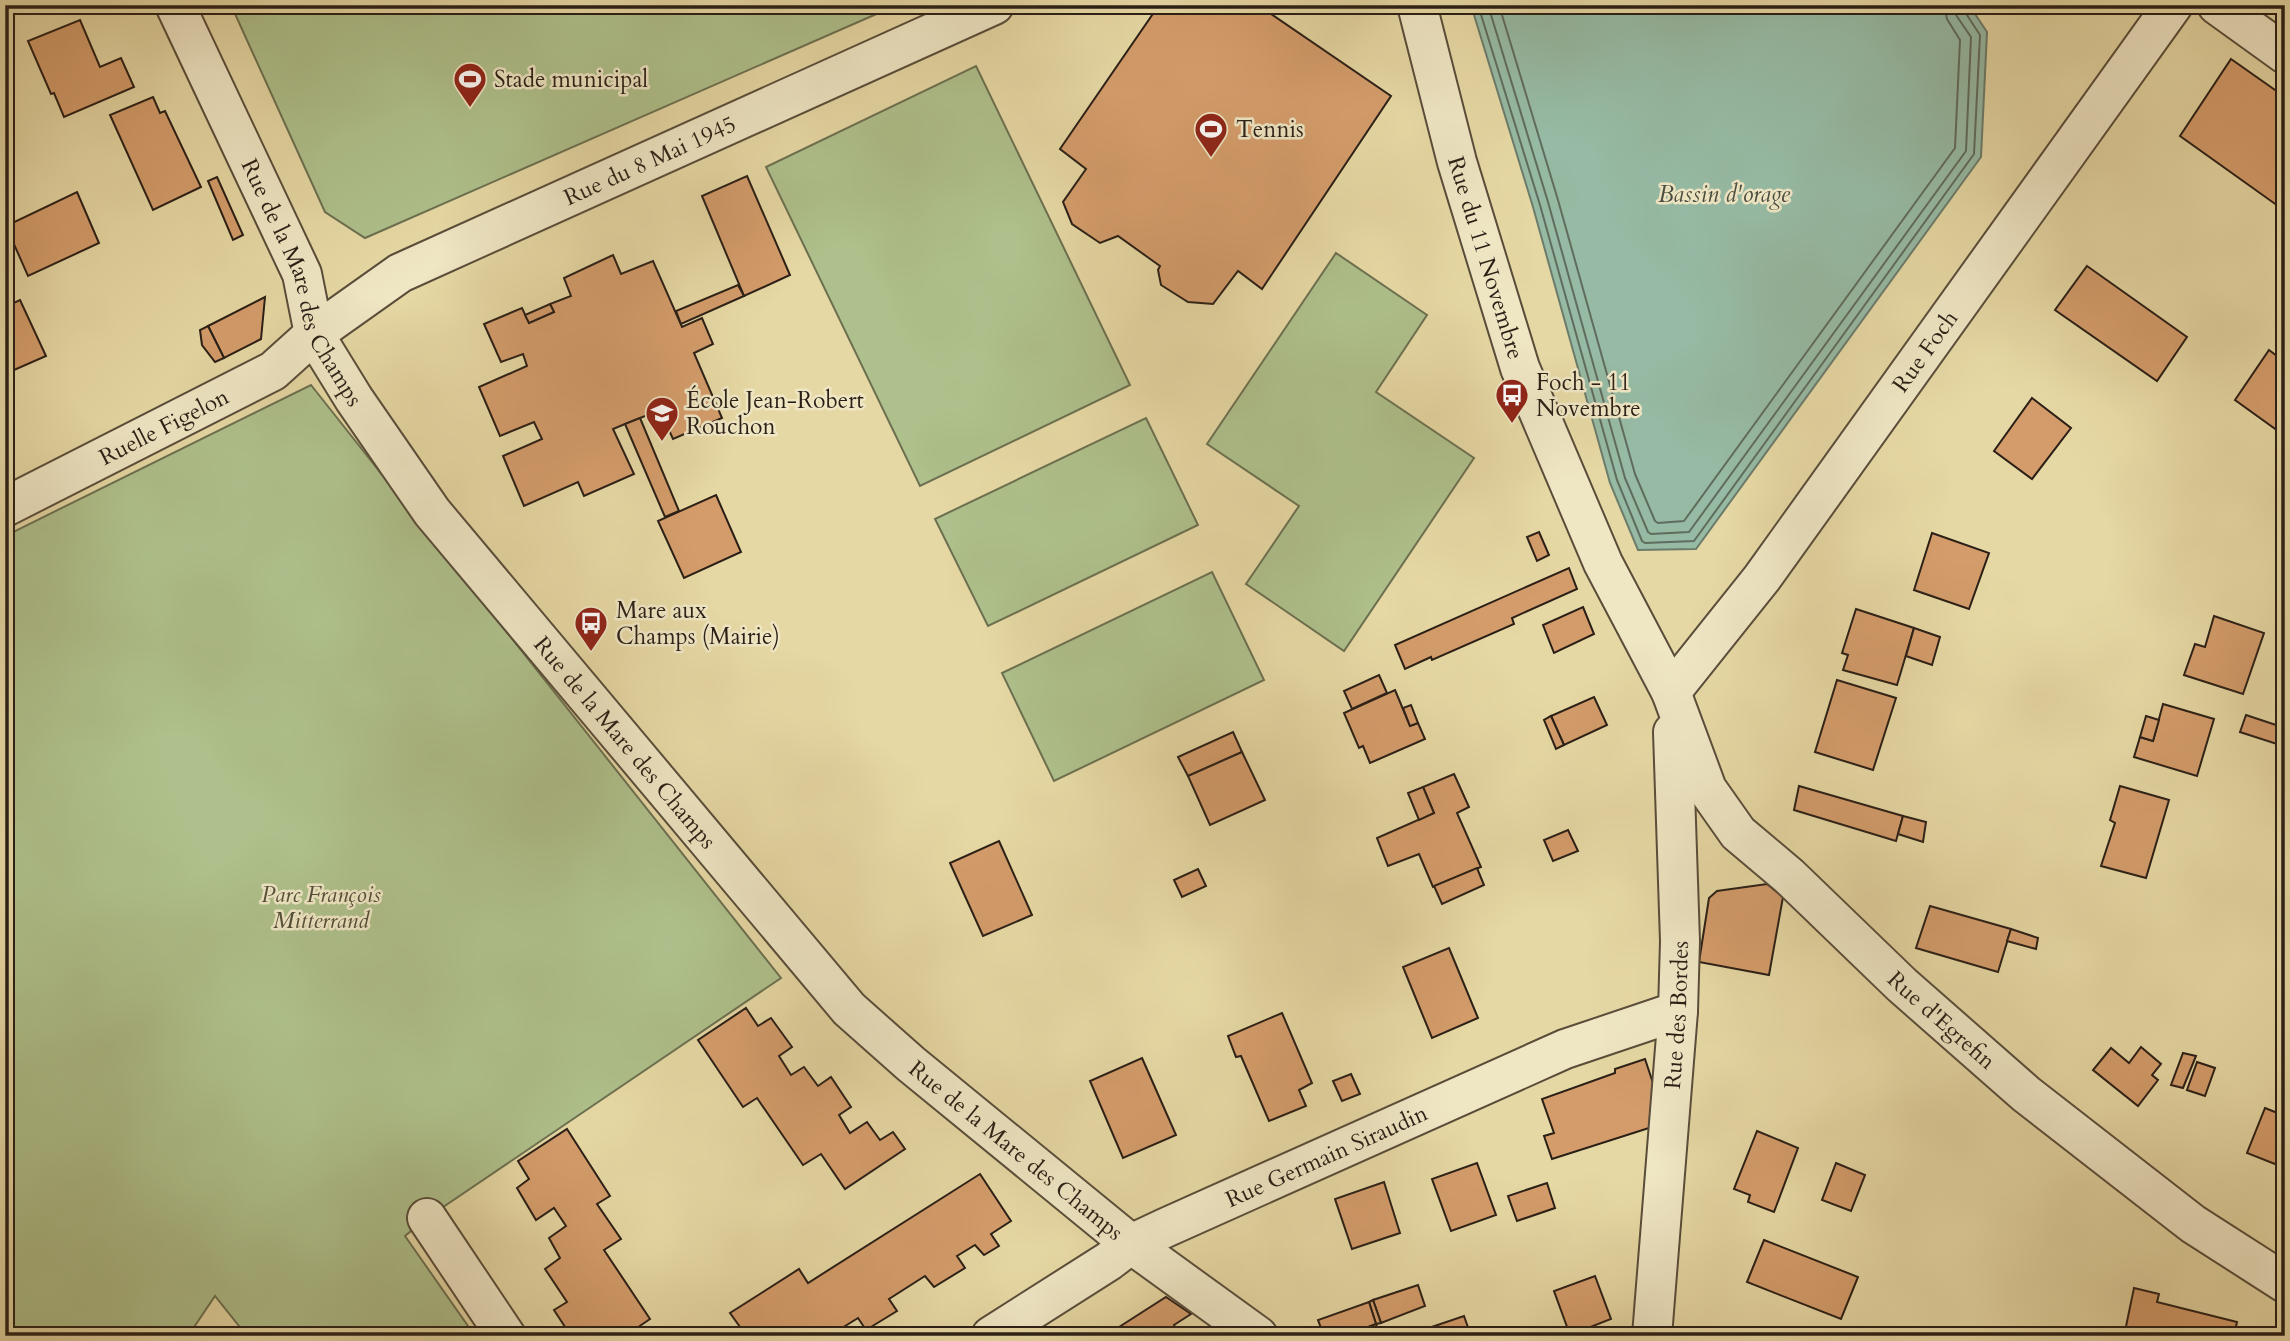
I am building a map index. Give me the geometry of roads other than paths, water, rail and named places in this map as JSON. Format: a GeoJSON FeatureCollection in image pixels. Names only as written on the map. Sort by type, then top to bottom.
{"type":"FeatureCollection","features":[{"type":"Feature","properties":{"kind":"street","name":"Rue de la Mare des Champs"},"geometry":{"type":"LineString","coordinates":[[175,5],[302,274],[314,334],[354,399],[432,512],[849,1009],[911,1064],[1131,1244],[1258,1336]]}},
{"type":"Feature","properties":{"kind":"street","name":"Rue du 8 Mai 1945"},"geometry":{"type":"LineString","coordinates":[[314,334],[400,272],[995,5]]}},
{"type":"Feature","properties":{"kind":"street","name":"Rue du 11 Novembre"},"geometry":{"type":"LineString","coordinates":[[1417,5],[1457,162],[1520,368],[1603,563],[1671,692]]}},
{"type":"Feature","properties":{"kind":"street","name":"Rue Foch"},"geometry":{"type":"LineString","coordinates":[[1671,692],[1762,578],[2173,5]]}},
{"type":"Feature","properties":{"kind":"street"},"geometry":{"type":"LineString","coordinates":[[2217,5],[2285,54]]}},
{"type":"Feature","properties":{"kind":"street","name":"Ruelle Figelon"},"geometry":{"type":"LineString","coordinates":[[5,507],[273,371],[314,334]]}},
{"type":"Feature","properties":{"kind":"street","name":"Rue des Bordes"},"geometry":{"type":"LineString","coordinates":[[1652,1336],[1678,1011],[1681,941],[1671,692]]}},
{"type":"Feature","properties":{"kind":"street","name":"Rue d'Egrefin"},"geometry":{"type":"LineString","coordinates":[[1671,692],[1707,789],[1738,833],[1789,876],[1902,985],[2026,1094],[2193,1224],[2285,1283]]}},
{"type":"Feature","properties":{"kind":"street","name":"Rue Germain Siraudin"},"geometry":{"type":"LineString","coordinates":[[991,1336],[1110,1261],[1131,1244],[1565,1049],[1678,1011]]}},
{"type":"Feature","properties":{"kind":"street"},"geometry":{"type":"LineString","coordinates":[[427,1218],[506,1336]]}},
{"type":"Feature","properties":{"kind":"water","name":"Bassin d'orage"},"geometry":{"type":"Polygon","coordinates":[[[1471,5],[1969,5],[1987,32],[1981,157],[1696,549],[1638,550],[1610,483],[1533,207],[1471,5]]]}},
{"type":"Feature","properties":{"kind":"place","name":"Stade municipal"},"geometry":{"type":"Point","coordinates":[470,109]}},
{"type":"Feature","properties":{"kind":"place","name":"Tennis"},"geometry":{"type":"Point","coordinates":[1211,159]}},
{"type":"Feature","properties":{"kind":"place","name":"Foch - 11 Novembre"},"geometry":{"type":"Point","coordinates":[1512,425]}},
{"type":"Feature","properties":{"kind":"place","name":"École Jean-Robert Rouchon"},"geometry":{"type":"Point","coordinates":[662,443]}},
{"type":"Feature","properties":{"kind":"place","name":"Mare aux Champs (Mairie)"},"geometry":{"type":"Point","coordinates":[591,653]}},
{"type":"Feature","properties":{"kind":"park label","name":"Parc François Mitterrand"},"geometry":{"type":"Point","coordinates":[321,907]}}]}
